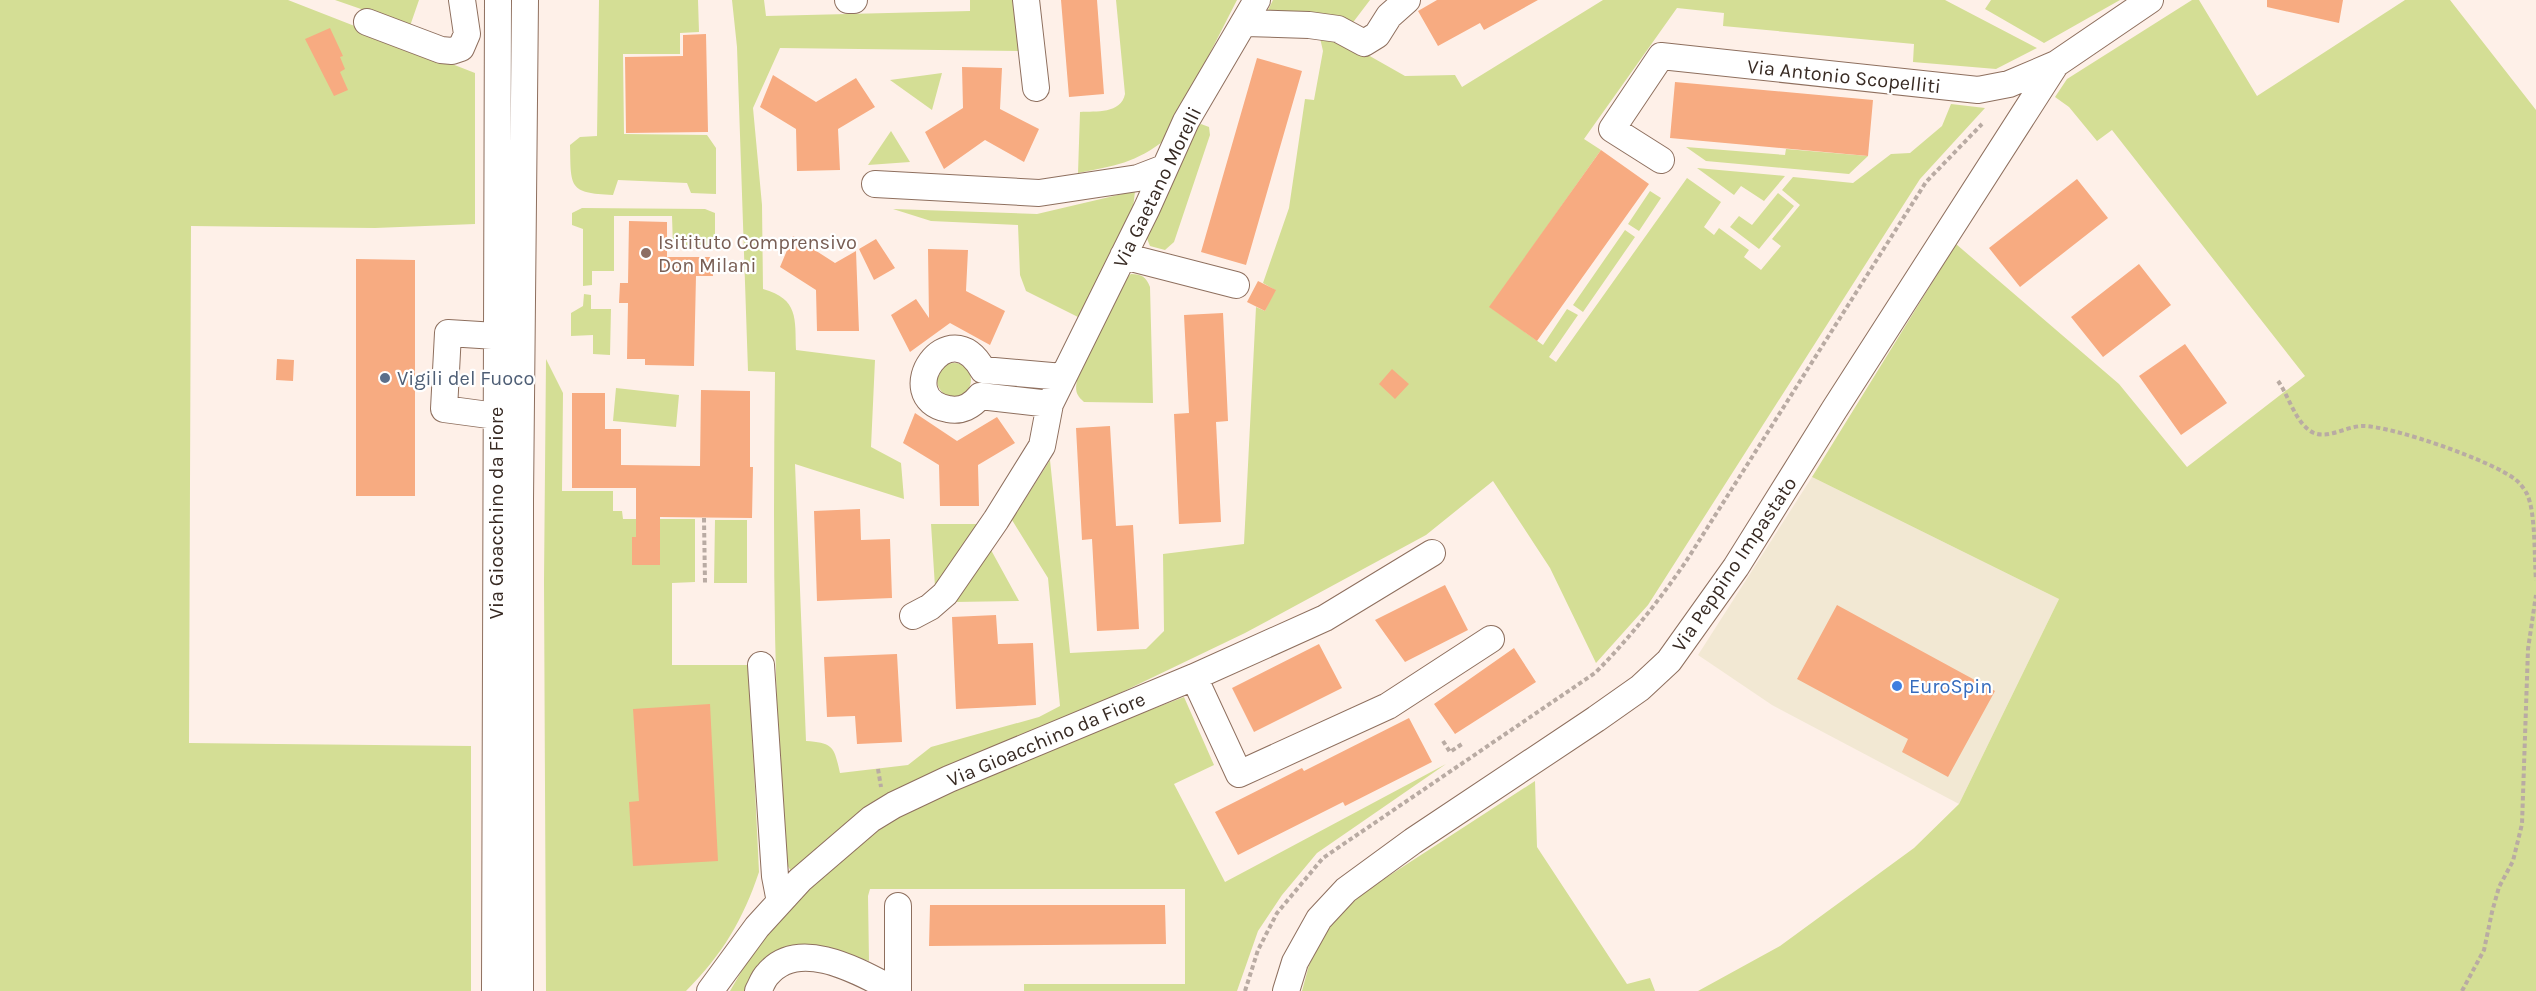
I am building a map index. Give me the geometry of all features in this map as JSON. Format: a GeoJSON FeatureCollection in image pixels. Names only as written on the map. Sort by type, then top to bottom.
{"type":"FeatureCollection","features":[{"type":"Feature","properties":{"kind":"street"},"geometry":{"type":"LineString","coordinates":[[367,22],[441,50],[452,51],[461,48],[467,34],[462,0]]}},
{"type":"Feature","properties":{"kind":"street","name":"Via Gioacchino da Fiore"},"geometry":{"type":"LineString","coordinates":[[495,991],[498,0]]}},
{"type":"Feature","properties":{"kind":"street","name":"Via Gioacchino da Fiore"},"geometry":{"type":"LineString","coordinates":[[520,991],[520,499],[525,0]]}},
{"type":"Feature","properties":{"kind":"street"},"geometry":{"type":"LineString","coordinates":[[848,0],[854,0]]}},
{"type":"Feature","properties":{"kind":"street"},"geometry":{"type":"LineString","coordinates":[[1026,0],[1036,88]]}},
{"type":"Feature","properties":{"kind":"street","name":"Via Gaetano Morelli"},"geometry":{"type":"LineString","coordinates":[[913,616],[930,607],[945,594],[996,520],[1042,446],[1050,404],[1063,376],[1123,256],[1186,121],[1257,0]]}},
{"type":"Feature","properties":{"kind":"street"},"geometry":{"type":"LineString","coordinates":[[1245,23],[1310,25],[1348,35],[1364,43],[1377,35],[1389,16],[1407,0]]}},
{"type":"Feature","properties":{"kind":"street","name":"Via Antonio Scopelliti"},"geometry":{"type":"LineString","coordinates":[[1661,160],[1612,129],[1661,56],[1978,90],[2009,84],[2056,64],[2150,0]]}},
{"type":"Feature","properties":{"kind":"street","name":"Via Peppino Impastato"},"geometry":{"type":"LineString","coordinates":[[1286,991],[1295,962],[1320,919],[1346,890],[1413,841],[1596,719],[1640,687],[1669,661],[1692,632],[1736,567],[2056,64]]}},
{"type":"Feature","properties":{"kind":"street"},"geometry":{"type":"LineString","coordinates":[[875,184],[1039,193],[1138,178],[1164,168]]}},
{"type":"Feature","properties":{"kind":"street"},"geometry":{"type":"LineString","coordinates":[[1123,256],[1236,285]]}},
{"type":"Feature","properties":{"kind":"street"},"geometry":{"type":"LineString","coordinates":[[496,336],[448,333],[444,409],[496,416]]}},
{"type":"Feature","properties":{"kind":"street"},"geometry":{"type":"LineString","coordinates":[[1050,404],[980,396],[968,407],[947,409],[939,406],[927,394],[923,377],[932,358],[943,351],[954,349],[970,353],[983,369],[1063,376]]}},
{"type":"Feature","properties":{"kind":"street","name":"Via Gioacchino da Fiore"},"geometry":{"type":"LineString","coordinates":[[710,991],[757,927],[800,880],[871,819],[894,805],[949,779],[1194,677],[1325,618],[1432,553]]}},
{"type":"Feature","properties":{"kind":"street"},"geometry":{"type":"LineString","coordinates":[[1194,677],[1239,774],[1388,706],[1491,639]]}},
{"type":"Feature","properties":{"kind":"street"},"geometry":{"type":"LineString","coordinates":[[761,665],[775,876],[780,902]]}},
{"type":"Feature","properties":{"kind":"street"},"geometry":{"type":"LineString","coordinates":[[758,991],[768,973],[788,960],[815,958],[841,963],[897,991],[898,906]]}},
{"type":"Feature","properties":{"kind":"path"},"geometry":{"type":"LineString","coordinates":[[1245,991],[1258,950],[1276,913],[1323,858],[1595,673],[1626,642],[1685,563],[1926,182],[1982,124]]}},
{"type":"Feature","properties":{"kind":"path"},"geometry":{"type":"LineString","coordinates":[[2278,381],[2303,425],[2313,432],[2323,435],[2363,426],[2383,429],[2417,438],[2498,468],[2518,481],[2528,496],[2536,580]]}},
{"type":"Feature","properties":{"kind":"path"},"geometry":{"type":"LineString","coordinates":[[704,518],[705,583]]}},
{"type":"Feature","properties":{"kind":"path"},"geometry":{"type":"LineString","coordinates":[[2462,991],[2484,950],[2499,887],[2513,861],[2522,824],[2528,650],[2536,595]]}},
{"type":"Feature","properties":{"kind":"path"},"geometry":{"type":"LineString","coordinates":[[1443,741],[1450,752],[1462,744]]}},
{"type":"Feature","properties":{"kind":"shaded area"},"geometry":{"type":"Polygon","coordinates":[[[1812,477],[2059,599],[1959,804],[1772,705],[1698,655],[1812,477]]]}},
{"type":"Feature","properties":{"kind":"green space"},"geometry":{"type":"Polygon","coordinates":[[[0,0],[288,0],[475,73],[475,224],[375,228],[191,226],[189,743],[471,746],[471,991],[0,991],[0,0]]]}},
{"type":"Feature","properties":{"kind":"green space"},"geometry":{"type":"Polygon","coordinates":[[[335,0],[419,0],[410,26],[335,0]]]}},
{"type":"Feature","properties":{"kind":"green space"},"geometry":{"type":"Polygon","coordinates":[[[599,0],[698,0],[699,32],[680,33],[680,54],[623,54],[624,134],[707,135],[716,148],[716,194],[691,193],[687,183],[618,180],[613,195],[587,192],[575,185],[572,179],[570,145],[580,137],[597,136],[599,0]]]}},
{"type":"Feature","properties":{"kind":"green space"},"geometry":{"type":"Polygon","coordinates":[[[732,0],[764,0],[766,16],[970,11],[970,0],[1018,0],[1023,51],[780,48],[753,108],[762,205],[763,289],[783,298],[793,312],[796,350],[875,360],[871,447],[901,463],[904,499],[795,464],[806,741],[822,743],[831,748],[840,773],[908,765],[931,747],[1039,717],[1060,706],[1048,578],[1012,520],[1050,460],[1070,653],[1146,649],[1164,631],[1163,554],[1244,544],[1256,307],[1265,311],[1275,290],[1263,283],[1289,208],[1305,99],[1314,100],[1323,51],[1320,38],[1338,38],[1405,76],[1455,75],[1462,87],[1603,0],[1945,0],[2037,48],[1996,69],[1913,62],[1914,44],[1723,26],[1724,13],[1677,8],[1584,139],[1601,150],[1490,307],[1543,345],[1567,309],[1578,315],[1549,357],[1556,362],[1687,178],[1721,202],[1704,227],[1714,235],[1719,228],[1749,250],[1744,257],[1761,270],[1781,246],[1772,239],[1800,205],[1782,190],[1793,177],[1853,183],[1891,154],[1910,153],[1942,126],[1951,104],[1985,108],[1920,179],[1648,605],[1596,663],[1550,568],[1493,481],[1426,535],[1245,633],[1043,730],[792,873],[785,861],[778,739],[774,555],[775,372],[748,371],[737,47],[732,0]]]}},
{"type":"Feature","properties":{"kind":"green space"},"geometry":{"type":"Polygon","coordinates":[[[1116,0],[1237,0],[1166,139],[1134,158],[1078,173],[1080,112],[1113,108],[1119,105],[1125,94],[1116,0]]]}},
{"type":"Feature","properties":{"kind":"green space"},"geometry":{"type":"Polygon","coordinates":[[[1273,0],[1370,0],[1351,25],[1267,12],[1273,0]]]}},
{"type":"Feature","properties":{"kind":"green space"},"geometry":{"type":"Polygon","coordinates":[[[1991,0],[2120,0],[2044,43],[1985,9],[1991,0]]]}},
{"type":"Feature","properties":{"kind":"green space"},"geometry":{"type":"Polygon","coordinates":[[[2192,0],[2199,0],[2257,96],[2405,0],[2450,0],[2536,110],[2536,991],[1698,991],[1780,946],[1914,848],[1959,804],[2059,599],[1812,477],[1956,244],[2119,384],[2187,467],[2305,376],[2112,130],[2097,141],[2069,107],[2055,97],[2067,79],[2192,0]]]}},
{"type":"Feature","properties":{"kind":"green space"},"geometry":{"type":"Polygon","coordinates":[[[942,73],[932,110],[890,80],[942,73]]]}},
{"type":"Feature","properties":{"kind":"green space"},"geometry":{"type":"Polygon","coordinates":[[[1201,124],[1209,127],[1210,135],[1174,242],[1165,250],[1150,246],[1146,236],[1193,129],[1201,124]]]}},
{"type":"Feature","properties":{"kind":"green space"},"geometry":{"type":"Polygon","coordinates":[[[891,131],[910,162],[868,165],[891,131]]]}},
{"type":"Feature","properties":{"kind":"green space"},"geometry":{"type":"Polygon","coordinates":[[[1686,147],[1785,155],[1786,149],[1868,156],[1849,174],[1706,161],[1686,147]]]}},
{"type":"Feature","properties":{"kind":"green space"},"geometry":{"type":"Polygon","coordinates":[[[1697,168],[1785,176],[1764,201],[1741,186],[1734,195],[1697,168]]]}},
{"type":"Feature","properties":{"kind":"green space"},"geometry":{"type":"Polygon","coordinates":[[[1135,191],[1133,209],[1078,317],[1026,291],[1020,275],[1018,225],[931,221],[893,209],[1037,214],[1135,191]]]}},
{"type":"Feature","properties":{"kind":"green space"},"geometry":{"type":"Polygon","coordinates":[[[1650,191],[1661,198],[1639,231],[1628,224],[1650,191]]]}},
{"type":"Feature","properties":{"kind":"green space"},"geometry":{"type":"Polygon","coordinates":[[[1778,193],[1794,206],[1759,249],[1730,227],[1739,216],[1752,225],[1778,193]]]}},
{"type":"Feature","properties":{"kind":"green space"},"geometry":{"type":"Polygon","coordinates":[[[582,208],[705,209],[715,213],[715,247],[673,247],[672,216],[614,216],[614,271],[592,271],[592,285],[583,286],[583,229],[572,225],[572,213],[582,208]]]}},
{"type":"Feature","properties":{"kind":"green space"},"geometry":{"type":"Polygon","coordinates":[[[1625,230],[1635,237],[1583,312],[1573,305],[1625,230]]]}},
{"type":"Feature","properties":{"kind":"green space"},"geometry":{"type":"Polygon","coordinates":[[[1131,274],[1143,277],[1150,287],[1153,403],[1084,402],[1077,392],[1077,380],[1124,280],[1131,274]]]}},
{"type":"Feature","properties":{"kind":"green space"},"geometry":{"type":"Polygon","coordinates":[[[584,294],[591,295],[591,309],[611,309],[610,355],[593,354],[593,335],[571,336],[571,313],[583,306],[584,294]]]}},
{"type":"Feature","properties":{"kind":"green space"},"geometry":{"type":"Polygon","coordinates":[[[546,359],[563,393],[562,491],[613,491],[613,511],[622,511],[623,519],[695,519],[695,582],[672,583],[672,665],[749,665],[759,872],[746,906],[730,936],[699,978],[686,991],[546,991],[544,582],[546,359]]]}},
{"type":"Feature","properties":{"kind":"green space"},"geometry":{"type":"Polygon","coordinates":[[[954,363],[966,368],[971,380],[966,392],[954,397],[942,392],[937,380],[942,368],[954,363]]]}},
{"type":"Feature","properties":{"kind":"green space"},"geometry":{"type":"Polygon","coordinates":[[[616,388],[679,395],[676,427],[613,421],[616,388]]]}},
{"type":"Feature","properties":{"kind":"green space"},"geometry":{"type":"Polygon","coordinates":[[[715,520],[747,520],[747,583],[714,583],[715,520]]]}},
{"type":"Feature","properties":{"kind":"green space"},"geometry":{"type":"Polygon","coordinates":[[[931,524],[981,524],[935,587],[931,524]]]}},
{"type":"Feature","properties":{"kind":"green space"},"geometry":{"type":"Polygon","coordinates":[[[991,550],[1019,601],[954,602],[991,550]]]}},
{"type":"Feature","properties":{"kind":"green space"},"geometry":{"type":"Polygon","coordinates":[[[1184,697],[1214,765],[1174,784],[1225,882],[1446,764],[1317,853],[1282,895],[1258,931],[1237,991],[1024,991],[1024,984],[1185,984],[1185,889],[870,889],[868,896],[869,961],[829,949],[747,991],[730,991],[758,943],[780,914],[894,816],[941,790],[1184,697]]]}},
{"type":"Feature","properties":{"kind":"green space"},"geometry":{"type":"Polygon","coordinates":[[[1535,781],[1537,847],[1627,984],[1650,978],[1655,991],[1302,991],[1309,965],[1329,925],[1364,892],[1535,781]]]}},
{"type":"Feature","properties":{"kind":"building"},"geometry":{"type":"Polygon","coordinates":[[[1061,0],[1097,0],[1104,94],[1069,97],[1061,0]]]}},
{"type":"Feature","properties":{"kind":"building"},"geometry":{"type":"Polygon","coordinates":[[[1437,0],[1538,0],[1484,30],[1480,23],[1438,46],[1418,11],[1437,0]]]}},
{"type":"Feature","properties":{"kind":"building"},"geometry":{"type":"Polygon","coordinates":[[[2267,0],[2343,0],[2339,23],[2267,7],[2267,0]]]}},
{"type":"Feature","properties":{"kind":"building"},"geometry":{"type":"Polygon","coordinates":[[[330,28],[343,56],[340,57],[345,69],[340,72],[348,90],[334,96],[305,39],[330,28]]]}},
{"type":"Feature","properties":{"kind":"building"},"geometry":{"type":"Polygon","coordinates":[[[706,34],[708,132],[626,133],[625,57],[683,56],[683,35],[706,34]]]}},
{"type":"Feature","properties":{"kind":"building"},"geometry":{"type":"Polygon","coordinates":[[[1257,58],[1302,71],[1246,265],[1201,252],[1257,58]]]}},
{"type":"Feature","properties":{"kind":"building"},"geometry":{"type":"Polygon","coordinates":[[[962,67],[1002,68],[1000,109],[1039,129],[1024,162],[985,140],[944,169],[925,132],[963,108],[962,67]]]}},
{"type":"Feature","properties":{"kind":"building"},"geometry":{"type":"Polygon","coordinates":[[[773,75],[816,102],[856,78],[875,107],[838,129],[840,170],[797,171],[796,129],[760,107],[773,75]]]}},
{"type":"Feature","properties":{"kind":"building"},"geometry":{"type":"Polygon","coordinates":[[[1675,82],[1873,100],[1868,156],[1670,138],[1675,82]]]}},
{"type":"Feature","properties":{"kind":"building"},"geometry":{"type":"Polygon","coordinates":[[[1601,150],[1649,184],[1537,341],[1489,307],[1601,150]]]}},
{"type":"Feature","properties":{"kind":"building"},"geometry":{"type":"Polygon","coordinates":[[[2077,179],[2108,218],[2020,287],[1989,248],[2077,179]]]}},
{"type":"Feature","properties":{"kind":"building"},"geometry":{"type":"Polygon","coordinates":[[[629,221],[667,222],[667,257],[713,257],[713,276],[696,276],[694,366],[645,365],[645,359],[627,359],[628,303],[619,303],[620,283],[628,283],[629,221]]]}},
{"type":"Feature","properties":{"kind":"building"},"geometry":{"type":"Polygon","coordinates":[[[793,236],[835,263],[856,251],[859,331],[817,331],[816,290],[780,267],[793,236]]]}},
{"type":"Feature","properties":{"kind":"building"},"geometry":{"type":"Polygon","coordinates":[[[876,239],[895,268],[874,280],[859,249],[876,239]]]}},
{"type":"Feature","properties":{"kind":"building"},"geometry":{"type":"Polygon","coordinates":[[[928,249],[968,250],[966,291],[1005,311],[990,345],[950,323],[910,352],[891,315],[916,299],[929,318],[928,249]]]}},
{"type":"Feature","properties":{"kind":"building","name":"Vigili del Fuoco"},"geometry":{"type":"Polygon","coordinates":[[[356,259],[415,260],[415,496],[356,496],[356,259]]]}},
{"type":"Feature","properties":{"kind":"building"},"geometry":{"type":"Polygon","coordinates":[[[2139,264],[2171,305],[2103,357],[2071,317],[2139,264]]]}},
{"type":"Feature","properties":{"kind":"building"},"geometry":{"type":"Polygon","coordinates":[[[1258,281],[1276,290],[1265,311],[1247,302],[1258,281]]]}},
{"type":"Feature","properties":{"kind":"building"},"geometry":{"type":"Polygon","coordinates":[[[1223,313],[1228,421],[1216,422],[1221,522],[1179,524],[1174,414],[1189,413],[1184,315],[1223,313]]]}},
{"type":"Feature","properties":{"kind":"building"},"geometry":{"type":"Polygon","coordinates":[[[2185,344],[2227,403],[2181,435],[2139,376],[2185,344]]]}},
{"type":"Feature","properties":{"kind":"building"},"geometry":{"type":"Polygon","coordinates":[[[277,359],[294,360],[293,381],[276,380],[277,359]]]}},
{"type":"Feature","properties":{"kind":"building"},"geometry":{"type":"Polygon","coordinates":[[[1392,369],[1409,384],[1395,399],[1379,384],[1392,369]]]}},
{"type":"Feature","properties":{"kind":"building"},"geometry":{"type":"Polygon","coordinates":[[[701,390],[750,391],[750,467],[753,467],[752,518],[660,517],[660,565],[632,565],[632,537],[636,537],[636,488],[572,488],[572,393],[605,393],[605,429],[621,429],[621,465],[700,466],[701,390]]]}},
{"type":"Feature","properties":{"kind":"building"},"geometry":{"type":"Polygon","coordinates":[[[915,413],[957,441],[997,417],[1015,443],[978,465],[979,506],[940,506],[939,465],[903,443],[915,413]]]}},
{"type":"Feature","properties":{"kind":"building"},"geometry":{"type":"Polygon","coordinates":[[[1110,426],[1116,526],[1133,525],[1139,629],[1097,631],[1092,539],[1082,540],[1076,428],[1110,426]]]}},
{"type":"Feature","properties":{"kind":"building"},"geometry":{"type":"Polygon","coordinates":[[[860,509],[861,540],[890,539],[892,598],[817,601],[814,511],[860,509]]]}},
{"type":"Feature","properties":{"kind":"building"},"geometry":{"type":"Polygon","coordinates":[[[1445,585],[1468,630],[1405,662],[1375,620],[1445,585]]]}},
{"type":"Feature","properties":{"kind":"building"},"geometry":{"type":"Polygon","coordinates":[[[1837,605],[1995,691],[1948,777],[1902,752],[1908,739],[1797,679],[1837,605]]]}},
{"type":"Feature","properties":{"kind":"building"},"geometry":{"type":"Polygon","coordinates":[[[996,615],[998,644],[1033,643],[1036,705],[956,709],[952,617],[996,615]]]}},
{"type":"Feature","properties":{"kind":"building"},"geometry":{"type":"Polygon","coordinates":[[[1319,644],[1342,688],[1254,732],[1232,688],[1319,644]]]}},
{"type":"Feature","properties":{"kind":"building"},"geometry":{"type":"Polygon","coordinates":[[[1514,648],[1536,682],[1455,734],[1434,704],[1514,648]]]}},
{"type":"Feature","properties":{"kind":"building"},"geometry":{"type":"Polygon","coordinates":[[[897,654],[902,742],[857,744],[855,716],[827,717],[824,657],[897,654]]]}},
{"type":"Feature","properties":{"kind":"building"},"geometry":{"type":"Polygon","coordinates":[[[710,704],[718,861],[633,866],[629,802],[639,801],[633,709],[710,704]]]}},
{"type":"Feature","properties":{"kind":"building"},"geometry":{"type":"Polygon","coordinates":[[[1409,718],[1432,762],[1345,806],[1343,802],[1238,855],[1215,812],[1302,768],[1304,771],[1409,718]]]}},
{"type":"Feature","properties":{"kind":"building"},"geometry":{"type":"Polygon","coordinates":[[[930,905],[1165,905],[1166,944],[929,946],[930,905]]]}},
{"type":"Feature","properties":{"kind":"place","name":"Isitituto Comprensivo Don Milani"},"geometry":{"type":"Point","coordinates":[646,253]}},
{"type":"Feature","properties":{"kind":"place","name":"Vigili del Fuoco"},"geometry":{"type":"Point","coordinates":[385,378]}},
{"type":"Feature","properties":{"kind":"place","name":"EuroSpin"},"geometry":{"type":"Point","coordinates":[1897,686]}}]}
